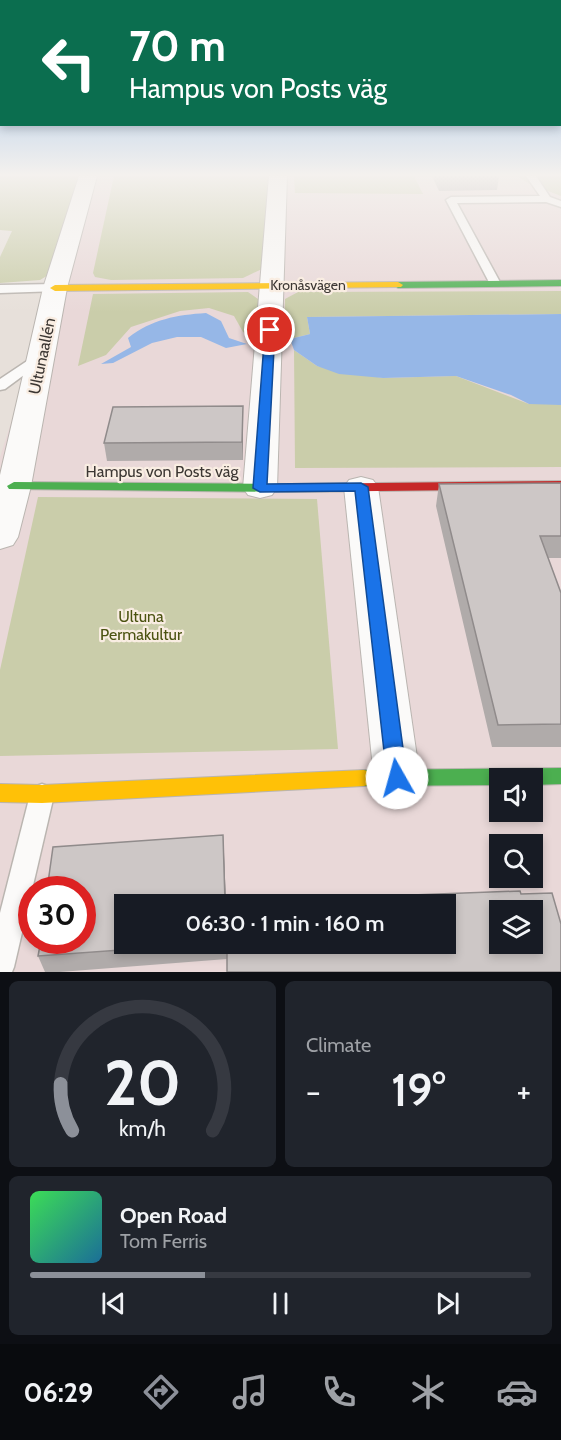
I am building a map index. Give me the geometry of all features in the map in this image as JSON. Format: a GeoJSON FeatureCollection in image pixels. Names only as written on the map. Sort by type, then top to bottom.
{"type":"FeatureCollection","features":[{"type":"Feature","properties":{"kind":"street","name":"Ultunaallén"},"geometry":{"type":"LineString","coordinates":[[0,537],[7,485],[75,221]]}},
{"type":"Feature","properties":{"kind":"street"},"geometry":{"type":"LineString","coordinates":[[260,488],[276,221]]}},
{"type":"Feature","properties":{"kind":"street","name":"Kronåsvägen"},"geometry":{"type":"LineString","coordinates":[[56,288],[561,283]]}},
{"type":"Feature","properties":{"kind":"street","name":"Hampus von Posts väg"},"geometry":{"type":"LineString","coordinates":[[7,485],[260,488],[561,485]]}},
{"type":"Feature","properties":{"kind":"street"},"geometry":{"type":"LineString","coordinates":[[361,487],[397,778]]}},
{"type":"Feature","properties":{"kind":"street"},"geometry":{"type":"LineString","coordinates":[[0,793],[42,794],[355,778],[561,776]]}},
{"type":"Feature","properties":{"kind":"lane"},"geometry":{"type":"LineString","coordinates":[[462,221],[495,284]]}},
{"type":"Feature","properties":{"kind":"lane"},"geometry":{"type":"LineString","coordinates":[[0,289],[56,288]]}},
{"type":"Feature","properties":{"kind":"lane"},"geometry":{"type":"LineString","coordinates":[[0,386],[42,355]]}},
{"type":"Feature","properties":{"kind":"lane"},"geometry":{"type":"LineString","coordinates":[[0,967],[42,794]]}},
{"type":"Feature","properties":{"kind":"shaded area"},"geometry":{"type":"Polygon","coordinates":[[[75,221],[561,221],[561,972],[0,972],[0,457],[75,221]]]}},
{"type":"Feature","properties":{"kind":"green space"},"geometry":{"type":"Polygon","coordinates":[[[0,221],[68,221],[55,271],[40,280],[0,283],[0,257],[12,231],[0,230],[0,221]]]}},
{"type":"Feature","properties":{"kind":"green space"},"geometry":{"type":"Polygon","coordinates":[[[104,221],[266,221],[262,269],[243,278],[111,280],[95,277],[93,273],[104,221]]]}},
{"type":"Feature","properties":{"kind":"green space"},"geometry":{"type":"Polygon","coordinates":[[[561,291],[561,314],[307,317],[310,334],[290,339],[284,333],[285,299],[298,292],[561,291]]]}},
{"type":"Feature","properties":{"kind":"green space"},"geometry":{"type":"Polygon","coordinates":[[[248,292],[261,301],[258,339],[243,332],[234,316],[209,308],[180,311],[131,327],[106,355],[78,366],[93,294],[248,292]]]}},
{"type":"Feature","properties":{"kind":"green space"},"geometry":{"type":"Polygon","coordinates":[[[294,350],[317,366],[383,378],[456,376],[529,404],[561,404],[561,467],[295,468],[294,350]]]}},
{"type":"Feature","properties":{"kind":"green space","name":"Ultuna Permakultur"},"geometry":{"type":"Polygon","coordinates":[[[38,497],[317,499],[338,749],[0,756],[0,670],[38,497]]]}},
{"type":"Feature","properties":{"kind":"water"},"geometry":{"type":"Polygon","coordinates":[[[206,313],[221,321],[229,338],[247,344],[226,348],[201,337],[177,337],[152,343],[113,363],[101,364],[131,347],[128,338],[146,326],[175,317],[206,313]]]}},
{"type":"Feature","properties":{"kind":"water"},"geometry":{"type":"Polygon","coordinates":[[[561,314],[561,405],[529,404],[511,395],[456,376],[383,378],[339,374],[317,366],[294,350],[290,339],[310,334],[307,317],[561,314]]]}},
{"type":"Feature","properties":{"kind":"building"},"geometry":{"type":"Polygon","coordinates":[[[243,406],[242,442],[104,443],[113,407],[243,406]]]}},
{"type":"Feature","properties":{"kind":"building"},"geometry":{"type":"Polygon","coordinates":[[[561,483],[561,536],[540,536],[561,593],[561,724],[498,725],[439,484],[561,483]]]}},
{"type":"Feature","properties":{"kind":"building"},"geometry":{"type":"Polygon","coordinates":[[[223,835],[225,894],[114,894],[114,951],[96,952],[96,876],[49,876],[53,847],[223,835]]]}},
{"type":"Feature","properties":{"kind":"building"},"geometry":{"type":"Polygon","coordinates":[[[520,891],[521,894],[552,893],[561,924],[561,972],[227,972],[227,954],[456,954],[456,894],[440,894],[520,891]]]}},
{"type":"Feature","properties":{"kind":"building"},"geometry":{"type":"Polygon","coordinates":[[[38,954],[66,954],[38,956],[38,954]]]}},
{"type":"Feature","properties":{"kind":"traffic: fast"},"geometry":{"type":"LineString","coordinates":[[398,285],[561,283]]}},
{"type":"Feature","properties":{"kind":"traffic: fast"},"geometry":{"type":"LineString","coordinates":[[14,486],[290,488]]}},
{"type":"Feature","properties":{"kind":"traffic: fast"},"geometry":{"type":"LineString","coordinates":[[364,778],[561,776]]}},
{"type":"Feature","properties":{"kind":"traffic: slow"},"geometry":{"type":"LineString","coordinates":[[55,288],[398,285]]}},
{"type":"Feature","properties":{"kind":"traffic: slow"},"geometry":{"type":"LineString","coordinates":[[0,793],[42,794],[364,778]]}},
{"type":"Feature","properties":{"kind":"traffic: jam"},"geometry":{"type":"LineString","coordinates":[[290,488],[561,485]]}},
{"type":"Feature","properties":{"kind":"route"},"geometry":{"type":"LineString","coordinates":[[270,330],[260,488],[361,487],[397,778]]}}]}
